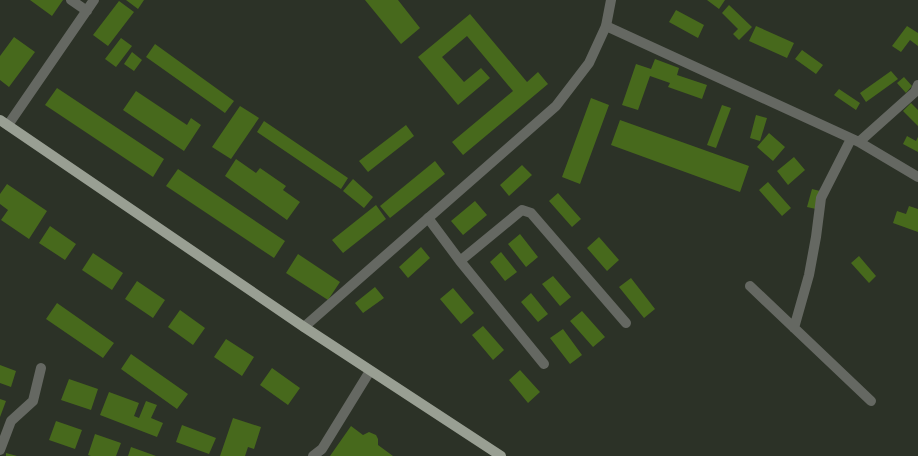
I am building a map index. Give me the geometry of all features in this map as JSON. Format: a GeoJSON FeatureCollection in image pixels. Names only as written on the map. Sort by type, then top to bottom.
{"type":"FeatureCollection","features":[{"type":"Feature","properties":{"kind":"main road"},"geometry":{"type":"LineString","coordinates":[[4,122],[304,327],[502,456]]}},
{"type":"Feature","properties":{"kind":"street"},"geometry":{"type":"LineString","coordinates":[[71,0],[87,11]]}},
{"type":"Feature","properties":{"kind":"street"},"geometry":{"type":"LineString","coordinates":[[4,122],[94,0]]}},
{"type":"Feature","properties":{"kind":"street"},"geometry":{"type":"LineString","coordinates":[[304,327],[556,106],[589,63],[606,26],[611,0]]}},
{"type":"Feature","properties":{"kind":"street"},"geometry":{"type":"LineString","coordinates":[[606,26],[855,141],[918,177]]}},
{"type":"Feature","properties":{"kind":"street"},"geometry":{"type":"LineString","coordinates":[[794,328],[809,275],[821,198],[855,141],[915,92],[918,85]]}},
{"type":"Feature","properties":{"kind":"street"},"geometry":{"type":"LineString","coordinates":[[460,261],[522,210],[531,213],[626,323]]}},
{"type":"Feature","properties":{"kind":"street"},"geometry":{"type":"LineString","coordinates":[[428,218],[460,261],[544,364]]}},
{"type":"Feature","properties":{"kind":"street"},"geometry":{"type":"LineString","coordinates":[[750,286],[872,401]]}},
{"type":"Feature","properties":{"kind":"street"},"geometry":{"type":"LineString","coordinates":[[0,450],[11,421],[33,401],[41,368]]}},
{"type":"Feature","properties":{"kind":"street"},"geometry":{"type":"LineString","coordinates":[[313,456],[322,449],[370,371]]}},
{"type":"Feature","properties":{"kind":"building"},"geometry":{"type":"Polygon","coordinates":[[[30,0],[63,0],[52,16],[30,0]]]}},
{"type":"Feature","properties":{"kind":"building"},"geometry":{"type":"Polygon","coordinates":[[[126,0],[144,0],[138,9],[126,0]]]}},
{"type":"Feature","properties":{"kind":"building"},"geometry":{"type":"Polygon","coordinates":[[[365,0],[398,0],[420,28],[401,44],[365,0]]]}},
{"type":"Feature","properties":{"kind":"building"},"geometry":{"type":"Polygon","coordinates":[[[707,0],[725,0],[719,9],[707,0]]]}},
{"type":"Feature","properties":{"kind":"building"},"geometry":{"type":"Polygon","coordinates":[[[119,1],[134,12],[108,46],[93,35],[119,1]]]}},
{"type":"Feature","properties":{"kind":"building"},"geometry":{"type":"Polygon","coordinates":[[[729,5],[752,27],[739,40],[733,34],[738,29],[722,13],[729,5]]]}},
{"type":"Feature","properties":{"kind":"building"},"geometry":{"type":"Polygon","coordinates":[[[676,10],[704,25],[698,38],[669,22],[676,10]]]}},
{"type":"Feature","properties":{"kind":"building"},"geometry":{"type":"Polygon","coordinates":[[[470,14],[527,82],[538,72],[548,84],[463,155],[452,142],[513,91],[467,36],[442,57],[464,82],[481,68],[490,78],[458,105],[418,57],[470,14]]]}},
{"type":"Feature","properties":{"kind":"building"},"geometry":{"type":"Polygon","coordinates":[[[756,26],[794,43],[787,58],[749,41],[756,26]]]}},
{"type":"Feature","properties":{"kind":"building"},"geometry":{"type":"Polygon","coordinates":[[[907,26],[918,33],[918,46],[910,40],[901,52],[892,46],[907,26]]]}},
{"type":"Feature","properties":{"kind":"building"},"geometry":{"type":"Polygon","coordinates":[[[14,37],[35,52],[9,87],[0,80],[0,56],[14,37]]]}},
{"type":"Feature","properties":{"kind":"building"},"geometry":{"type":"Polygon","coordinates":[[[121,38],[132,46],[116,67],[105,59],[121,38]]]}},
{"type":"Feature","properties":{"kind":"building"},"geometry":{"type":"Polygon","coordinates":[[[155,44],[234,101],[225,113],[146,57],[155,44]]]}},
{"type":"Feature","properties":{"kind":"building"},"geometry":{"type":"Polygon","coordinates":[[[802,50],[823,65],[816,74],[795,59],[802,50]]]}},
{"type":"Feature","properties":{"kind":"building"},"geometry":{"type":"Polygon","coordinates":[[[132,52],[142,60],[134,71],[124,64],[132,52]]]}},
{"type":"Feature","properties":{"kind":"building"},"geometry":{"type":"Polygon","coordinates":[[[655,59],[679,68],[677,75],[707,85],[702,99],[668,87],[670,83],[650,76],[638,110],[622,105],[636,64],[651,69],[655,59]]]}},
{"type":"Feature","properties":{"kind":"building"},"geometry":{"type":"Polygon","coordinates":[[[891,71],[898,79],[866,102],[860,93],[891,71]]]}},
{"type":"Feature","properties":{"kind":"building"},"geometry":{"type":"Polygon","coordinates":[[[904,77],[912,86],[906,93],[897,83],[904,77]]]}},
{"type":"Feature","properties":{"kind":"building"},"geometry":{"type":"Polygon","coordinates":[[[57,88],[164,159],[153,177],[45,105],[57,88]]]}},
{"type":"Feature","properties":{"kind":"building"},"geometry":{"type":"Polygon","coordinates":[[[839,89],[860,103],[856,110],[834,95],[839,89]]]}},
{"type":"Feature","properties":{"kind":"building"},"geometry":{"type":"Polygon","coordinates":[[[136,91],[187,125],[191,118],[201,125],[184,151],[123,110],[136,91]]]}},
{"type":"Feature","properties":{"kind":"building"},"geometry":{"type":"Polygon","coordinates":[[[591,98],[609,105],[580,184],[562,177],[591,98]]]}},
{"type":"Feature","properties":{"kind":"building"},"geometry":{"type":"Polygon","coordinates":[[[911,103],[918,110],[918,126],[903,111],[911,103]]]}},
{"type":"Feature","properties":{"kind":"building"},"geometry":{"type":"Polygon","coordinates":[[[722,105],[731,108],[716,148],[707,145],[722,105]]]}},
{"type":"Feature","properties":{"kind":"building"},"geometry":{"type":"Polygon","coordinates":[[[240,106],[259,118],[231,159],[212,147],[240,106]]]}},
{"type":"Feature","properties":{"kind":"building"},"geometry":{"type":"Polygon","coordinates":[[[756,115],[767,118],[760,141],[750,138],[756,115]]]}},
{"type":"Feature","properties":{"kind":"building"},"geometry":{"type":"Polygon","coordinates":[[[620,120],[749,166],[740,192],[611,145],[620,120]]]}},
{"type":"Feature","properties":{"kind":"building"},"geometry":{"type":"Polygon","coordinates":[[[264,121],[348,178],[341,189],[257,132],[264,121]]]}},
{"type":"Feature","properties":{"kind":"building"},"geometry":{"type":"Polygon","coordinates":[[[406,125],[414,136],[368,172],[359,161],[406,125]]]}},
{"type":"Feature","properties":{"kind":"building"},"geometry":{"type":"Polygon","coordinates":[[[769,133],[785,147],[773,161],[757,147],[769,133]]]}},
{"type":"Feature","properties":{"kind":"building"},"geometry":{"type":"Polygon","coordinates":[[[907,136],[916,141],[918,137],[918,152],[903,144],[907,136]]]}},
{"type":"Feature","properties":{"kind":"building"},"geometry":{"type":"Polygon","coordinates":[[[794,157],[805,170],[788,185],[777,171],[794,157]]]}},
{"type":"Feature","properties":{"kind":"building"},"geometry":{"type":"Polygon","coordinates":[[[236,159],[256,173],[260,168],[286,186],[283,190],[300,202],[287,220],[225,176],[236,159]]]}},
{"type":"Feature","properties":{"kind":"building"},"geometry":{"type":"Polygon","coordinates":[[[435,161],[445,174],[390,218],[380,206],[435,161]]]}},
{"type":"Feature","properties":{"kind":"building"},"geometry":{"type":"Polygon","coordinates":[[[522,165],[532,175],[509,196],[500,185],[522,165]]]}},
{"type":"Feature","properties":{"kind":"building"},"geometry":{"type":"Polygon","coordinates":[[[178,169],[285,241],[274,258],[166,186],[178,169]]]}},
{"type":"Feature","properties":{"kind":"building"},"geometry":{"type":"Polygon","coordinates":[[[353,179],[373,197],[364,208],[343,191],[353,179]]]}},
{"type":"Feature","properties":{"kind":"building"},"geometry":{"type":"Polygon","coordinates":[[[768,182],[791,208],[782,216],[759,190],[768,182]]]}},
{"type":"Feature","properties":{"kind":"building"},"geometry":{"type":"Polygon","coordinates":[[[7,184],[47,211],[29,239],[1,220],[8,210],[0,204],[0,194],[7,184]]]}},
{"type":"Feature","properties":{"kind":"building"},"geometry":{"type":"Polygon","coordinates":[[[812,189],[820,191],[816,209],[807,207],[812,189]]]}},
{"type":"Feature","properties":{"kind":"building"},"geometry":{"type":"Polygon","coordinates":[[[558,193],[581,219],[572,227],[549,201],[558,193]]]}},
{"type":"Feature","properties":{"kind":"building"},"geometry":{"type":"Polygon","coordinates":[[[475,201],[487,215],[463,235],[451,221],[475,201]]]}},
{"type":"Feature","properties":{"kind":"building"},"geometry":{"type":"Polygon","coordinates":[[[376,205],[386,219],[343,253],[332,240],[376,205]]]}},
{"type":"Feature","properties":{"kind":"building"},"geometry":{"type":"Polygon","coordinates":[[[909,206],[918,209],[918,232],[893,223],[897,211],[906,214],[909,206]]]}},
{"type":"Feature","properties":{"kind":"building"},"geometry":{"type":"Polygon","coordinates":[[[50,226],[76,244],[65,260],[39,243],[50,226]]]}},
{"type":"Feature","properties":{"kind":"building"},"geometry":{"type":"Polygon","coordinates":[[[520,234],[538,257],[526,267],[508,244],[520,234]]]}},
{"type":"Feature","properties":{"kind":"building"},"geometry":{"type":"Polygon","coordinates":[[[599,237],[619,260],[607,271],[587,248],[599,237]]]}},
{"type":"Feature","properties":{"kind":"building"},"geometry":{"type":"Polygon","coordinates":[[[421,247],[430,258],[408,278],[399,267],[421,247]]]}},
{"type":"Feature","properties":{"kind":"building"},"geometry":{"type":"Polygon","coordinates":[[[501,252],[517,272],[505,281],[490,262],[501,252]]]}},
{"type":"Feature","properties":{"kind":"building"},"geometry":{"type":"Polygon","coordinates":[[[93,253],[123,273],[112,290],[82,270],[93,253]]]}},
{"type":"Feature","properties":{"kind":"building"},"geometry":{"type":"Polygon","coordinates":[[[298,254],[340,282],[328,300],[286,273],[298,254]]]}},
{"type":"Feature","properties":{"kind":"building"},"geometry":{"type":"Polygon","coordinates":[[[859,256],[876,276],[869,283],[851,263],[859,256]]]}},
{"type":"Feature","properties":{"kind":"building"},"geometry":{"type":"Polygon","coordinates":[[[553,276],[571,297],[560,306],[542,284],[553,276]]]}},
{"type":"Feature","properties":{"kind":"building"},"geometry":{"type":"Polygon","coordinates":[[[631,278],[655,309],[644,318],[619,287],[631,278]]]}},
{"type":"Feature","properties":{"kind":"building"},"geometry":{"type":"Polygon","coordinates":[[[137,281],[165,300],[153,318],[125,299],[137,281]]]}},
{"type":"Feature","properties":{"kind":"building"},"geometry":{"type":"Polygon","coordinates":[[[375,287],[384,298],[363,313],[355,303],[375,287]]]}},
{"type":"Feature","properties":{"kind":"building"},"geometry":{"type":"Polygon","coordinates":[[[453,288],[474,313],[461,324],[440,299],[453,288]]]}},
{"type":"Feature","properties":{"kind":"building"},"geometry":{"type":"Polygon","coordinates":[[[531,293],[548,314],[538,322],[521,302],[531,293]]]}},
{"type":"Feature","properties":{"kind":"building"},"geometry":{"type":"Polygon","coordinates":[[[57,303],[114,343],[103,358],[46,319],[57,303]]]}},
{"type":"Feature","properties":{"kind":"building"},"geometry":{"type":"Polygon","coordinates":[[[180,310],[205,328],[193,345],[168,327],[180,310]]]}},
{"type":"Feature","properties":{"kind":"building"},"geometry":{"type":"Polygon","coordinates":[[[582,311],[605,337],[593,347],[570,321],[582,311]]]}},
{"type":"Feature","properties":{"kind":"building"},"geometry":{"type":"Polygon","coordinates":[[[483,326],[504,350],[493,360],[472,335],[483,326]]]}},
{"type":"Feature","properties":{"kind":"building"},"geometry":{"type":"Polygon","coordinates":[[[563,329],[582,355],[570,364],[550,338],[563,329]]]}},
{"type":"Feature","properties":{"kind":"building"},"geometry":{"type":"Polygon","coordinates":[[[226,339],[254,357],[242,376],[214,357],[226,339]]]}},
{"type":"Feature","properties":{"kind":"building"},"geometry":{"type":"Polygon","coordinates":[[[131,354],[188,394],[177,409],[121,369],[131,354]]]}},
{"type":"Feature","properties":{"kind":"building"},"geometry":{"type":"Polygon","coordinates":[[[0,365],[16,371],[11,387],[0,383],[0,365]]]}},
{"type":"Feature","properties":{"kind":"building"},"geometry":{"type":"Polygon","coordinates":[[[272,368],[300,388],[288,405],[260,385],[272,368]]]}},
{"type":"Feature","properties":{"kind":"building"},"geometry":{"type":"Polygon","coordinates":[[[520,370],[540,392],[528,403],[509,380],[520,370]]]}},
{"type":"Feature","properties":{"kind":"building"},"geometry":{"type":"Polygon","coordinates":[[[69,379],[98,389],[91,410],[61,400],[69,379]]]}},
{"type":"Feature","properties":{"kind":"building"},"geometry":{"type":"Polygon","coordinates":[[[109,392],[139,403],[134,416],[139,418],[146,401],[157,405],[151,418],[163,423],[157,437],[100,415],[109,392]]]}},
{"type":"Feature","properties":{"kind":"building"},"geometry":{"type":"Polygon","coordinates":[[[0,399],[6,401],[0,417],[0,399]]]}},
{"type":"Feature","properties":{"kind":"building"},"geometry":{"type":"Polygon","coordinates":[[[233,418],[261,427],[254,449],[248,447],[245,456],[220,456],[233,418]]]}},
{"type":"Feature","properties":{"kind":"building"},"geometry":{"type":"Polygon","coordinates":[[[56,421],[82,430],[75,449],[49,440],[56,421]]]}},
{"type":"Feature","properties":{"kind":"building"},"geometry":{"type":"Polygon","coordinates":[[[182,425],[216,438],[209,454],[176,442],[182,425]]]}},
{"type":"Feature","properties":{"kind":"building"},"geometry":{"type":"Polygon","coordinates":[[[351,426],[363,435],[369,432],[376,435],[378,445],[393,456],[330,456],[351,426]]]}},
{"type":"Feature","properties":{"kind":"building"},"geometry":{"type":"Polygon","coordinates":[[[95,434],[121,443],[116,456],[88,455],[95,434]]]}},
{"type":"Feature","properties":{"kind":"building"},"geometry":{"type":"Polygon","coordinates":[[[131,447],[156,456],[128,456],[131,447]]]}},
{"type":"Feature","properties":{"kind":"building"},"geometry":{"type":"Polygon","coordinates":[[[6,453],[17,456],[6,456],[6,453]]]}}]}
